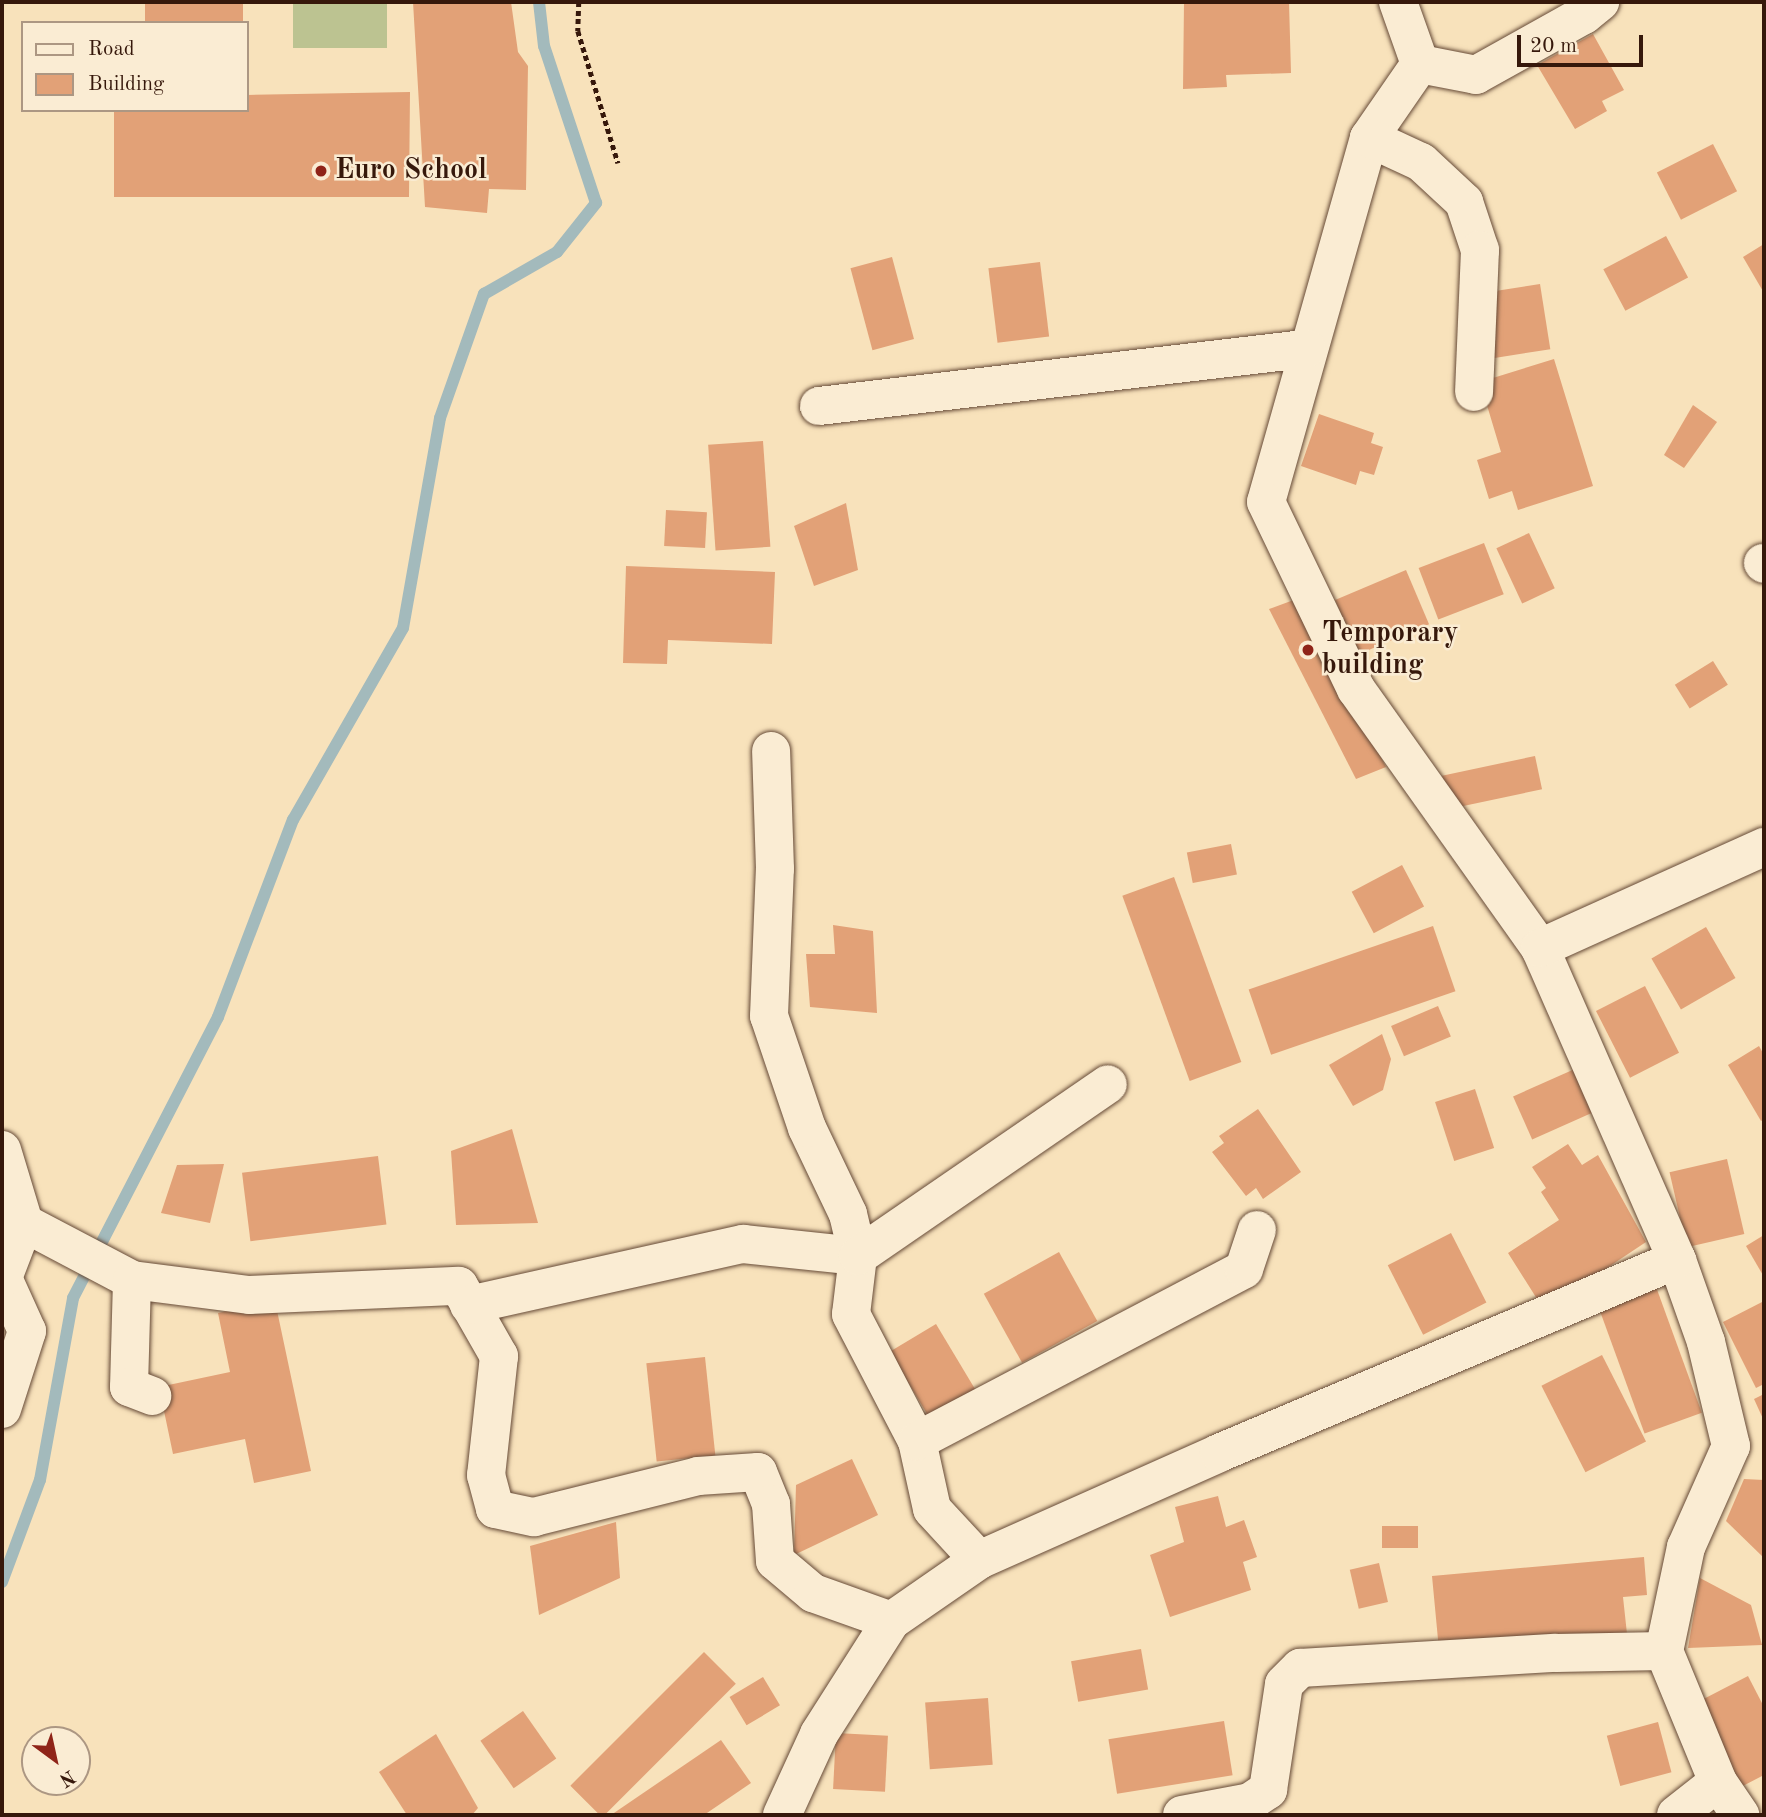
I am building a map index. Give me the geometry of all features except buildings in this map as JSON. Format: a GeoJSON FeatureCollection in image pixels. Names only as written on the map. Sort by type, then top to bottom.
{"type":"FeatureCollection","features":[{"type":"Feature","properties":{"kind":"street"},"geometry":{"type":"LineString","coordinates":[[1398,2],[1420,64]]}},
{"type":"Feature","properties":{"kind":"street"},"geometry":{"type":"LineString","coordinates":[[1420,64],[1476,75],[1584,15],[1600,2]]}},
{"type":"Feature","properties":{"kind":"street"},"geometry":{"type":"LineString","coordinates":[[1420,64],[1369,138],[1307,349],[1266,502],[1356,689],[1540,948],[1677,1260],[1748,1449],[1686,1547],[1664,1651],[1718,1782],[1740,1815]]}},
{"type":"Feature","properties":{"kind":"street"},"geometry":{"type":"LineString","coordinates":[[1369,138],[1421,162],[1464,202],[1480,250],[1474,392]]}},
{"type":"Feature","properties":{"kind":"street"},"geometry":{"type":"LineString","coordinates":[[819,406],[1307,349]]}},
{"type":"Feature","properties":{"kind":"street"},"geometry":{"type":"LineString","coordinates":[[771,751],[775,869],[769,1016],[807,1128],[848,1214],[858,1256],[851,1314],[917,1441],[932,1509],[979,1560]]}},
{"type":"Feature","properties":{"kind":"street"},"geometry":{"type":"LineString","coordinates":[[1540,948],[1764,847]]}},
{"type":"Feature","properties":{"kind":"street"},"geometry":{"type":"LineString","coordinates":[[469,1305],[743,1244],[858,1256],[1108,1084]]}},
{"type":"Feature","properties":{"kind":"street"},"geometry":{"type":"LineString","coordinates":[[2,1150],[24,1223],[4,1278],[27,1331],[2,1409]]}},
{"type":"Feature","properties":{"kind":"street"},"geometry":{"type":"LineString","coordinates":[[24,1223],[125,1276],[249,1295],[459,1286],[499,1356],[486,1475],[495,1509],[534,1517],[698,1476],[758,1472],[771,1504],[775,1561],[813,1592],[891,1621]]}},
{"type":"Feature","properties":{"kind":"street"},"geometry":{"type":"LineString","coordinates":[[917,1441],[1244,1269],[1257,1230]]}},
{"type":"Feature","properties":{"kind":"street"},"geometry":{"type":"LineString","coordinates":[[782,1815],[819,1734],[891,1621],[979,1560],[1219,1453],[1677,1260]]}},
{"type":"Feature","properties":{"kind":"street"},"geometry":{"type":"LineString","coordinates":[[125,1276],[129,1387],[152,1396]]}},
{"type":"Feature","properties":{"kind":"street"},"geometry":{"type":"LineString","coordinates":[[1182,1815],[1250,1802],[1268,1802],[1284,1685],[1300,1668],[1556,1653],[1664,1651]]}},
{"type":"Feature","properties":{"kind":"street"},"geometry":{"type":"LineString","coordinates":[[1676,1815],[1718,1782]]}},
{"type":"Feature","properties":{"kind":"path"},"geometry":{"type":"LineString","coordinates":[[579,2],[578,31],[618,163]]}},
{"type":"Feature","properties":{"kind":"green space"},"geometry":{"type":"Polygon","coordinates":[[[293,2],[387,2],[387,48],[293,48],[293,2]]]}},
{"type":"Feature","properties":{"kind":"waterway"},"geometry":{"type":"LineString","coordinates":[[2,1582],[40,1480],[73,1298],[218,1017],[293,820],[403,628],[440,418],[484,294],[557,252],[596,203],[544,46],[539,2]]}},
{"type":"Feature","properties":{"kind":"place","name":"Euro School"},"geometry":{"type":"Point","coordinates":[321,171]}},
{"type":"Feature","properties":{"kind":"place","name":"Temporary building"},"geometry":{"type":"Point","coordinates":[1308,650]}}]}
